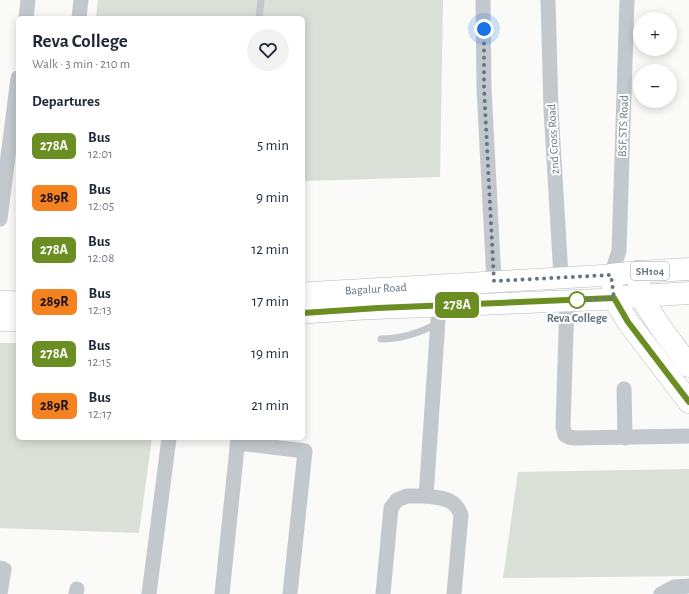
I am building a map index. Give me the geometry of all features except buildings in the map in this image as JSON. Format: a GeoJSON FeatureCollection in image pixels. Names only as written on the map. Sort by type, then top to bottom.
{"type":"FeatureCollection","features":[{"type":"Feature","properties":{"kind":"main road","name":"Bagalur Road"},"geometry":{"type":"LineString","coordinates":[[305,293],[689,269]]}},
{"type":"Feature","properties":{"kind":"main road","name":"SH104"},"geometry":{"type":"LineString","coordinates":[[638,272],[640,296],[689,366]]}},
{"type":"Feature","properties":{"kind":"main road"},"geometry":{"type":"LineString","coordinates":[[611,275],[614,298],[628,322],[689,402]]}},
{"type":"Feature","properties":{"kind":"main road","name":"Bagalur Road"},"geometry":{"type":"LineString","coordinates":[[305,313],[439,314],[566,300],[689,293]]}},
{"type":"Feature","properties":{"kind":"main road"},"geometry":{"type":"LineString","coordinates":[[0,301],[16,302]]}},
{"type":"Feature","properties":{"kind":"main road"},"geometry":{"type":"LineString","coordinates":[[0,322],[16,321]]}},
{"type":"Feature","properties":{"kind":"street"},"geometry":{"type":"LineString","coordinates":[[26,16],[28,0]]}},
{"type":"Feature","properties":{"kind":"street"},"geometry":{"type":"LineString","coordinates":[[79,16],[81,0]]}},
{"type":"Feature","properties":{"kind":"street"},"geometry":{"type":"LineString","coordinates":[[483,0],[484,88],[494,281]]}},
{"type":"Feature","properties":{"kind":"street","name":"2nd Cross Road"},"geometry":{"type":"LineString","coordinates":[[548,0],[551,109],[562,277]]}},
{"type":"Feature","properties":{"kind":"street","name":"BSF STS Road"},"geometry":{"type":"LineString","coordinates":[[611,275],[618,252],[627,0]]}},
{"type":"Feature","properties":{"kind":"street"},"geometry":{"type":"LineString","coordinates":[[0,219],[16,94]]}},
{"type":"Feature","properties":{"kind":"street"},"geometry":{"type":"LineString","coordinates":[[618,252],[638,272]]}},
{"type":"Feature","properties":{"kind":"street"},"geometry":{"type":"LineString","coordinates":[[566,300],[563,431],[565,435],[575,438],[689,436]]}},
{"type":"Feature","properties":{"kind":"street"},"geometry":{"type":"LineString","coordinates":[[426,496],[439,314]]}},
{"type":"Feature","properties":{"kind":"street"},"geometry":{"type":"LineString","coordinates":[[624,388],[625,438]]}},
{"type":"Feature","properties":{"kind":"street"},"geometry":{"type":"LineString","coordinates":[[149,594],[169,440]]}},
{"type":"Feature","properties":{"kind":"street"},"geometry":{"type":"LineString","coordinates":[[222,594],[238,440],[305,451],[290,594]]}},
{"type":"Feature","properties":{"kind":"street"},"geometry":{"type":"LineString","coordinates":[[383,594],[391,508],[397,500],[407,496],[426,496],[448,499],[458,506],[462,515],[454,594]]}},
{"type":"Feature","properties":{"kind":"street"},"geometry":{"type":"LineString","coordinates":[[0,568],[4,569],[0,594]]}},
{"type":"Feature","properties":{"kind":"street"},"geometry":{"type":"LineString","coordinates":[[661,594],[674,587],[689,586]]}},
{"type":"Feature","properties":{"kind":"lane"},"geometry":{"type":"LineString","coordinates":[[260,0],[260,16]]}},
{"type":"Feature","properties":{"kind":"lane"},"geometry":{"type":"LineString","coordinates":[[381,339],[405,337],[415,334],[439,314]]}},
{"type":"Feature","properties":{"kind":"shaded area"},"geometry":{"type":"Polygon","coordinates":[[[98,0],[443,0],[440,177],[305,181],[305,16],[96,16],[98,0]]]}},
{"type":"Feature","properties":{"kind":"shaded area"},"geometry":{"type":"Polygon","coordinates":[[[0,343],[16,343],[16,440],[152,440],[139,533],[0,528],[0,343]]]}},
{"type":"Feature","properties":{"kind":"shaded area"},"geometry":{"type":"Polygon","coordinates":[[[689,469],[689,576],[503,578],[518,472],[689,469]]]}},
{"type":"Feature","properties":{"kind":"bus line","name":"278A"},"geometry":{"type":"LineString","coordinates":[[305,313],[378,308],[614,298],[628,322],[689,402]]}},
{"type":"Feature","properties":{"kind":"place","name":"Reva College"},"geometry":{"type":"Point","coordinates":[577,300]}},
{"type":"Feature","properties":{"kind":"route"},"geometry":{"type":"LineString","coordinates":[[484,29],[484,88],[494,281],[611,275],[614,298],[577,300]]}}]}
